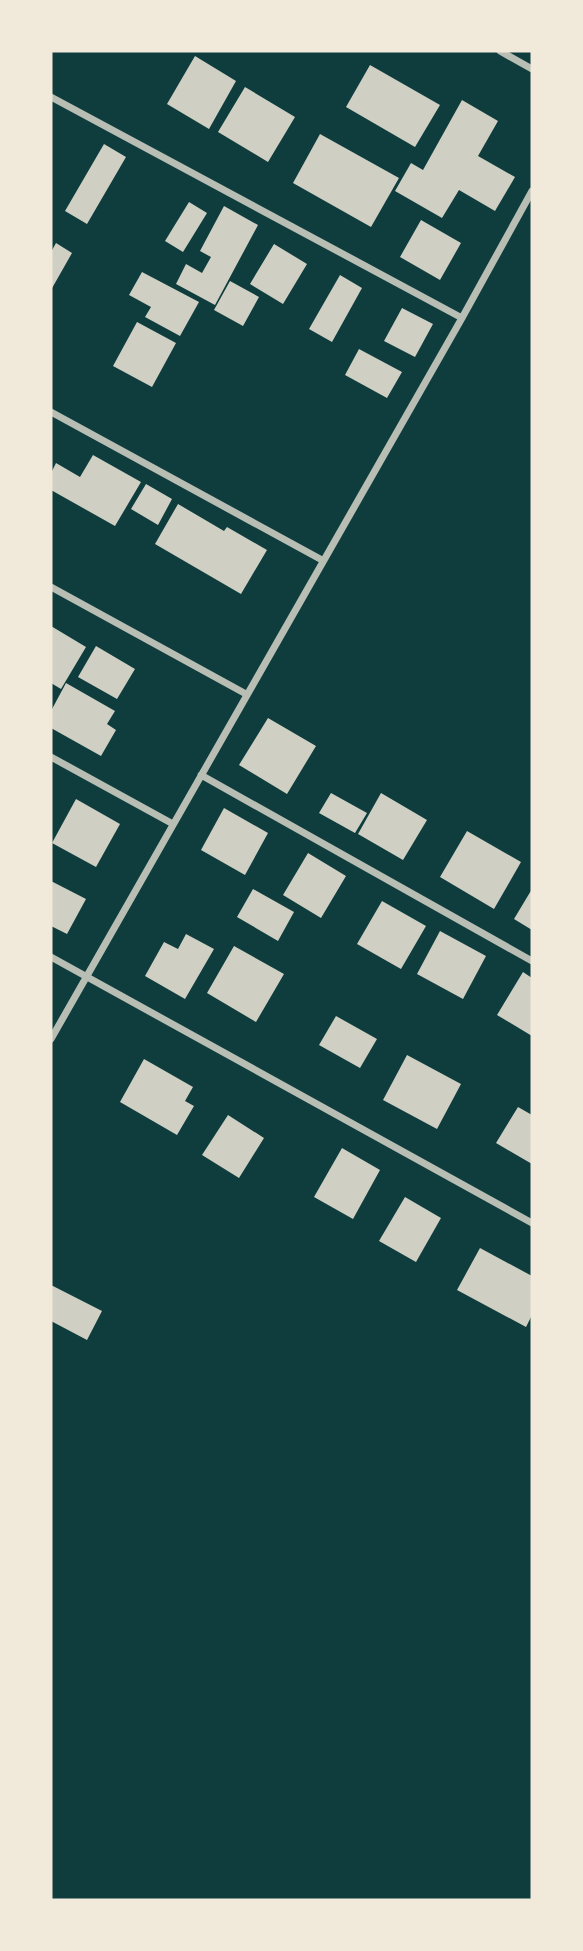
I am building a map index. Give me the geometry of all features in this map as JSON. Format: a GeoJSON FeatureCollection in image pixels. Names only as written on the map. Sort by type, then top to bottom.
{"type":"FeatureCollection","features":[{"type":"Feature","properties":{"kind":"street"},"geometry":{"type":"LineString","coordinates":[[500,51],[532,69]]}},
{"type":"Feature","properties":{"kind":"street"},"geometry":{"type":"LineString","coordinates":[[51,97],[462,318]]}},
{"type":"Feature","properties":{"kind":"street"},"geometry":{"type":"LineString","coordinates":[[51,1039],[532,191]]}},
{"type":"Feature","properties":{"kind":"street"},"geometry":{"type":"LineString","coordinates":[[51,412],[322,560]]}},
{"type":"Feature","properties":{"kind":"street"},"geometry":{"type":"LineString","coordinates":[[51,587],[246,694]]}},
{"type":"Feature","properties":{"kind":"street"},"geometry":{"type":"LineString","coordinates":[[51,757],[173,824]]}},
{"type":"Feature","properties":{"kind":"street"},"geometry":{"type":"LineString","coordinates":[[201,775],[532,961]]}},
{"type":"Feature","properties":{"kind":"street"},"geometry":{"type":"LineString","coordinates":[[51,957],[532,1223]]}},
{"type":"Feature","properties":{"kind":"building"},"geometry":{"type":"Polygon","coordinates":[[[195,56],[236,81],[209,129],[167,104],[195,56]]]}},
{"type":"Feature","properties":{"kind":"building"},"geometry":{"type":"Polygon","coordinates":[[[370,65],[440,105],[415,147],[346,107],[370,65]]]}},
{"type":"Feature","properties":{"kind":"building"},"geometry":{"type":"Polygon","coordinates":[[[245,87],[295,117],[268,162],[218,132],[245,87]]]}},
{"type":"Feature","properties":{"kind":"building"},"geometry":{"type":"Polygon","coordinates":[[[462,100],[498,121],[478,156],[515,177],[495,211],[459,190],[442,218],[395,191],[411,163],[423,170],[462,100]]]}},
{"type":"Feature","properties":{"kind":"building"},"geometry":{"type":"Polygon","coordinates":[[[320,134],[399,178],[371,227],[293,183],[320,134]]]}},
{"type":"Feature","properties":{"kind":"building"},"geometry":{"type":"Polygon","coordinates":[[[104,144],[126,157],[87,224],[65,211],[104,144]]]}},
{"type":"Feature","properties":{"kind":"building"},"geometry":{"type":"Polygon","coordinates":[[[189,202],[207,213],[183,252],[165,241],[189,202]]]}},
{"type":"Feature","properties":{"kind":"building"},"geometry":{"type":"Polygon","coordinates":[[[224,206],[258,225],[215,305],[176,284],[186,264],[202,273],[211,257],[200,251],[224,206]]]}},
{"type":"Feature","properties":{"kind":"building"},"geometry":{"type":"Polygon","coordinates":[[[421,220],[461,243],[440,280],[400,257],[421,220]]]}},
{"type":"Feature","properties":{"kind":"building"},"geometry":{"type":"Polygon","coordinates":[[[56,243],[72,253],[51,290],[51,252],[56,243]]]}},
{"type":"Feature","properties":{"kind":"building"},"geometry":{"type":"Polygon","coordinates":[[[274,244],[307,264],[283,304],[250,284],[274,244]]]}},
{"type":"Feature","properties":{"kind":"building"},"geometry":{"type":"Polygon","coordinates":[[[142,272],[199,302],[180,336],[145,317],[151,307],[129,295],[142,272]]]}},
{"type":"Feature","properties":{"kind":"building"},"geometry":{"type":"Polygon","coordinates":[[[340,275],[362,288],[332,342],[309,329],[340,275]]]}},
{"type":"Feature","properties":{"kind":"building"},"geometry":{"type":"Polygon","coordinates":[[[230,281],[259,297],[243,326],[214,310],[230,281]]]}},
{"type":"Feature","properties":{"kind":"building"},"geometry":{"type":"Polygon","coordinates":[[[402,308],[433,324],[415,357],[384,341],[402,308]]]}},
{"type":"Feature","properties":{"kind":"building"},"geometry":{"type":"Polygon","coordinates":[[[137,322],[176,343],[152,387],[113,366],[137,322]]]}},
{"type":"Feature","properties":{"kind":"building"},"geometry":{"type":"Polygon","coordinates":[[[359,349],[402,372],[387,398],[345,375],[359,349]]]}},
{"type":"Feature","properties":{"kind":"building"},"geometry":{"type":"Polygon","coordinates":[[[93,455],[141,482],[115,526],[51,490],[51,473],[56,463],[80,477],[93,455]]]}},
{"type":"Feature","properties":{"kind":"building"},"geometry":{"type":"Polygon","coordinates":[[[146,484],[172,499],[158,525],[131,509],[146,484]]]}},
{"type":"Feature","properties":{"kind":"building"},"geometry":{"type":"Polygon","coordinates":[[[178,504],[224,531],[227,527],[267,550],[241,594],[155,544],[178,504]]]}},
{"type":"Feature","properties":{"kind":"building"},"geometry":{"type":"Polygon","coordinates":[[[51,626],[86,647],[61,689],[51,683],[51,626]]]}},
{"type":"Feature","properties":{"kind":"building"},"geometry":{"type":"Polygon","coordinates":[[[96,646],[135,669],[117,699],[78,677],[96,646]]]}},
{"type":"Feature","properties":{"kind":"building"},"geometry":{"type":"Polygon","coordinates":[[[66,683],[115,711],[107,724],[116,730],[101,756],[51,728],[51,711],[66,683]]]}},
{"type":"Feature","properties":{"kind":"building"},"geometry":{"type":"Polygon","coordinates":[[[268,718],[316,746],[287,794],[239,765],[268,718]]]}},
{"type":"Feature","properties":{"kind":"building"},"geometry":{"type":"Polygon","coordinates":[[[331,793],[367,813],[355,833],[319,813],[331,793]]]}},
{"type":"Feature","properties":{"kind":"building"},"geometry":{"type":"Polygon","coordinates":[[[381,793],[427,820],[403,860],[358,834],[381,793]]]}},
{"type":"Feature","properties":{"kind":"building"},"geometry":{"type":"Polygon","coordinates":[[[76,799],[120,824],[96,867],[52,843],[76,799]]]}},
{"type":"Feature","properties":{"kind":"building"},"geometry":{"type":"Polygon","coordinates":[[[224,808],[268,833],[245,875],[201,850],[224,808]]]}},
{"type":"Feature","properties":{"kind":"building"},"geometry":{"type":"Polygon","coordinates":[[[467,831],[521,862],[494,909],[440,877],[467,831]]]}},
{"type":"Feature","properties":{"kind":"building"},"geometry":{"type":"Polygon","coordinates":[[[308,853],[346,876],[321,918],[283,895],[308,853]]]}},
{"type":"Feature","properties":{"kind":"building"},"geometry":{"type":"Polygon","coordinates":[[[51,881],[86,899],[67,934],[51,926],[51,881]]]}},
{"type":"Feature","properties":{"kind":"building"},"geometry":{"type":"Polygon","coordinates":[[[253,889],[294,912],[278,941],[237,917],[253,889]]]}},
{"type":"Feature","properties":{"kind":"building"},"geometry":{"type":"Polygon","coordinates":[[[532,889],[532,930],[514,919],[532,889]]]}},
{"type":"Feature","properties":{"kind":"building"},"geometry":{"type":"Polygon","coordinates":[[[382,901],[426,926],[401,969],[357,944],[382,901]]]}},
{"type":"Feature","properties":{"kind":"building"},"geometry":{"type":"Polygon","coordinates":[[[440,931],[486,956],[463,999],[417,974],[440,931]]]}},
{"type":"Feature","properties":{"kind":"building"},"geometry":{"type":"Polygon","coordinates":[[[186,934],[214,949],[185,999],[145,976],[164,942],[178,949],[186,934]]]}},
{"type":"Feature","properties":{"kind":"building"},"geometry":{"type":"Polygon","coordinates":[[[234,946],[284,974],[256,1022],[207,993],[234,946]]]}},
{"type":"Feature","properties":{"kind":"building"},"geometry":{"type":"Polygon","coordinates":[[[523,972],[532,978],[532,1036],[497,1015],[523,972]]]}},
{"type":"Feature","properties":{"kind":"building"},"geometry":{"type":"Polygon","coordinates":[[[336,1016],[377,1039],[360,1068],[319,1045],[336,1016]]]}},
{"type":"Feature","properties":{"kind":"building"},"geometry":{"type":"Polygon","coordinates":[[[407,1055],[461,1084],[437,1129],[383,1100],[407,1055]]]}},
{"type":"Feature","properties":{"kind":"building"},"geometry":{"type":"Polygon","coordinates":[[[144,1059],[193,1087],[185,1101],[194,1106],[177,1135],[120,1102],[144,1059]]]}},
{"type":"Feature","properties":{"kind":"building"},"geometry":{"type":"Polygon","coordinates":[[[518,1107],[532,1115],[532,1164],[496,1143],[518,1107]]]}},
{"type":"Feature","properties":{"kind":"building"},"geometry":{"type":"Polygon","coordinates":[[[228,1115],[264,1138],[239,1178],[202,1155],[228,1115]]]}},
{"type":"Feature","properties":{"kind":"building"},"geometry":{"type":"Polygon","coordinates":[[[342,1148],[380,1170],[353,1219],[314,1197],[342,1148]]]}},
{"type":"Feature","properties":{"kind":"building"},"geometry":{"type":"Polygon","coordinates":[[[405,1197],[441,1218],[416,1262],[379,1241],[405,1197]]]}},
{"type":"Feature","properties":{"kind":"building"},"geometry":{"type":"Polygon","coordinates":[[[480,1248],[532,1276],[532,1315],[526,1327],[457,1290],[480,1248]]]}},
{"type":"Feature","properties":{"kind":"building"},"geometry":{"type":"Polygon","coordinates":[[[51,1285],[102,1311],[87,1340],[51,1321],[51,1285]]]}}]}
